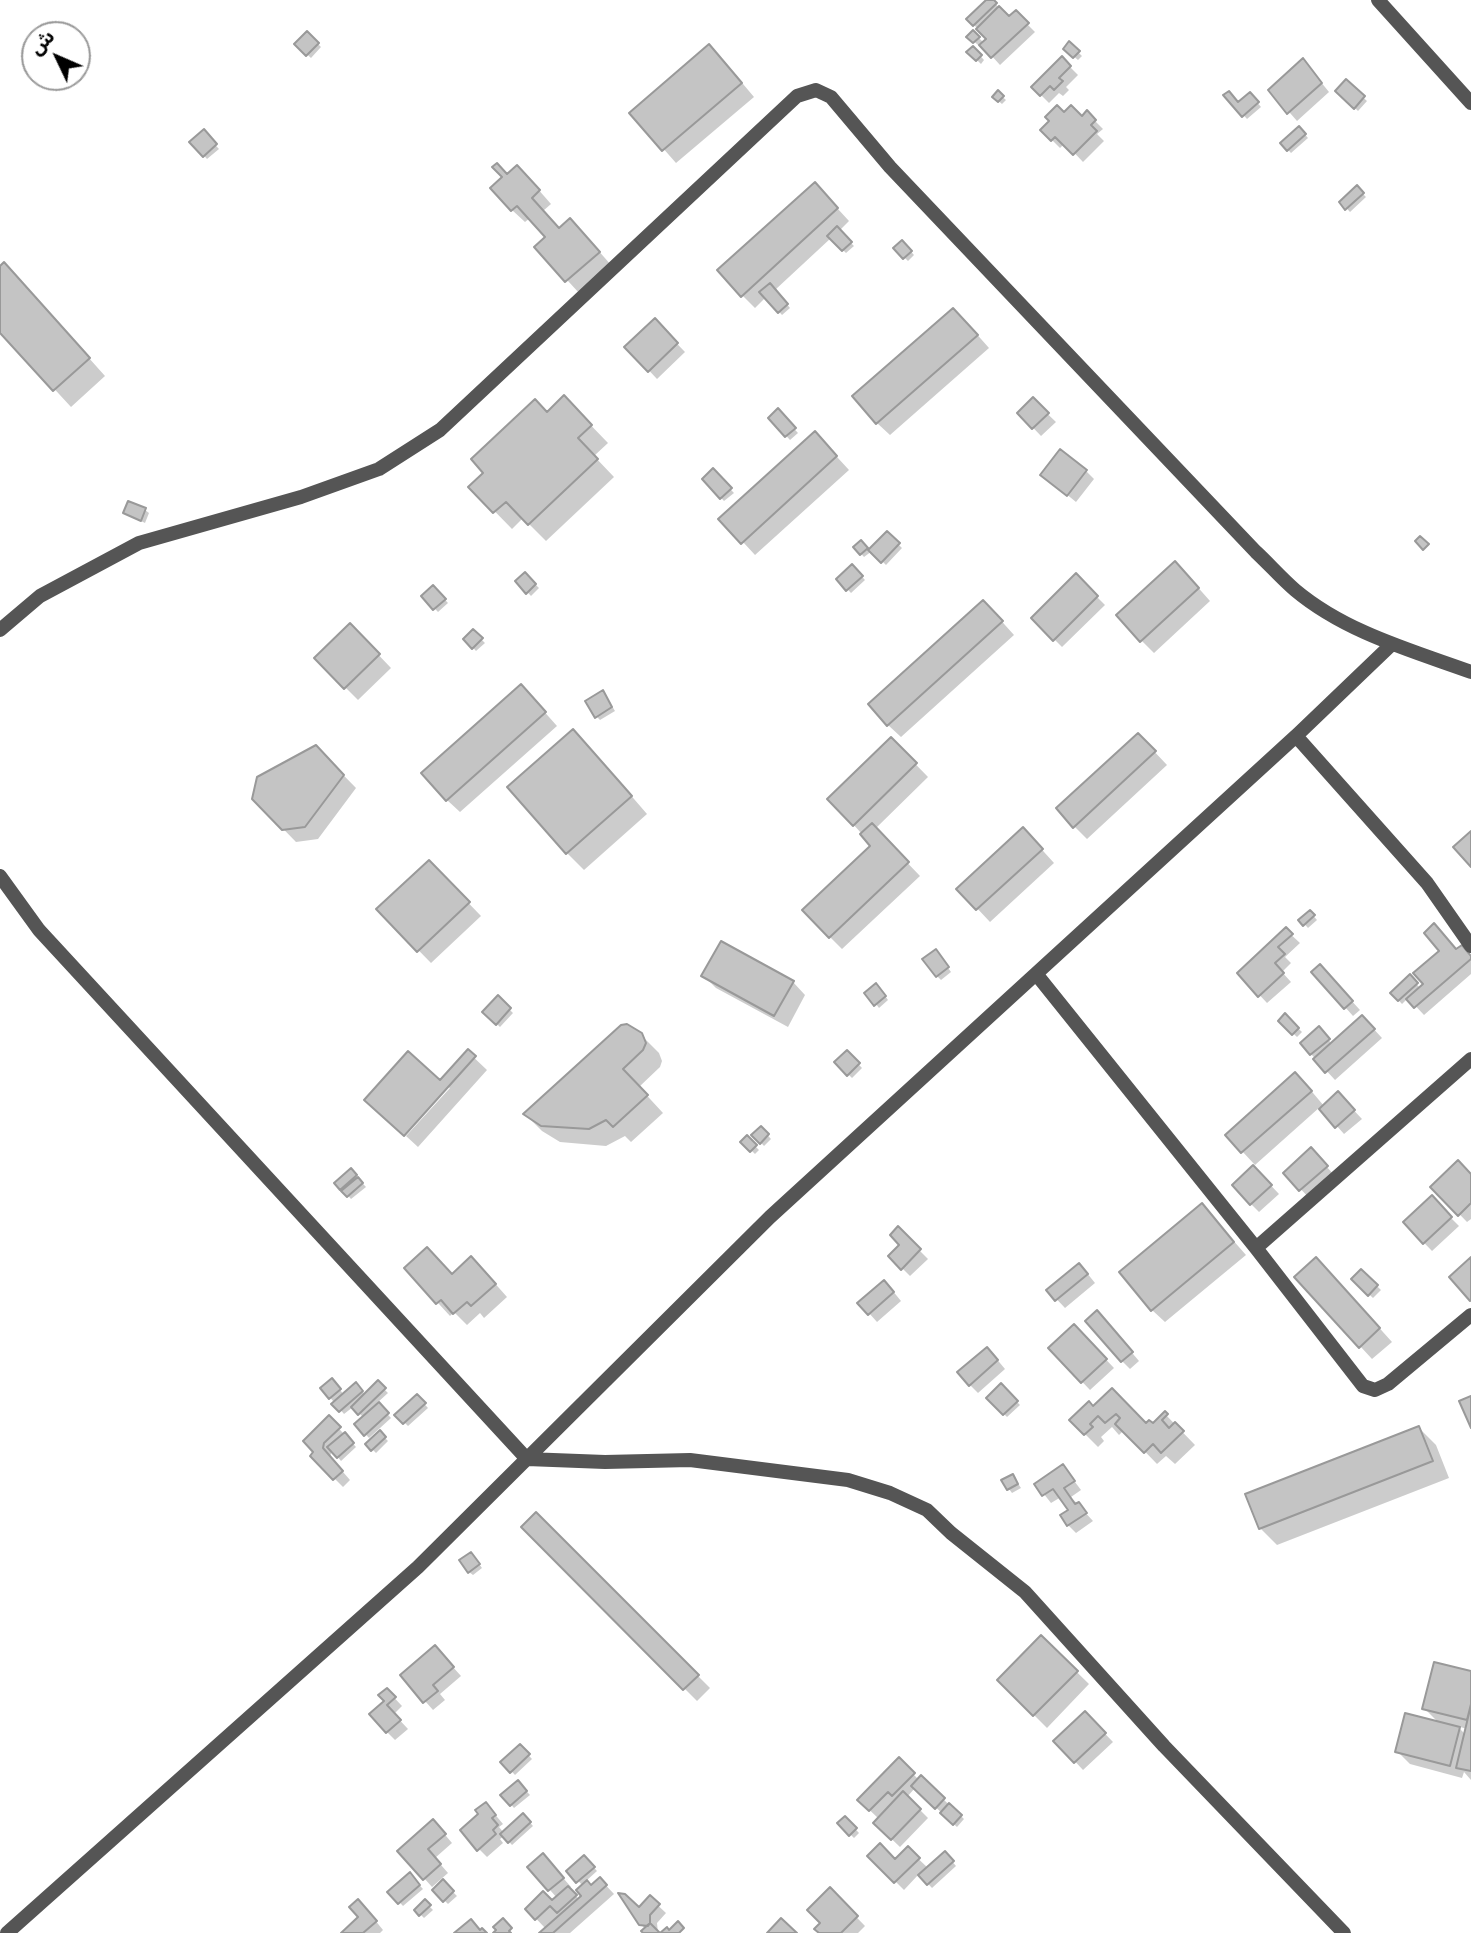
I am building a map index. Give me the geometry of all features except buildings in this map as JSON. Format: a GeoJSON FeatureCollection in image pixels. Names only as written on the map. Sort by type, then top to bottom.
{"type":"FeatureCollection","features":[{"type":"Feature","properties":{"kind":"street"},"geometry":{"type":"LineString","coordinates":[[1378,0],[1470,99]]}},
{"type":"Feature","properties":{"kind":"street"},"geometry":{"type":"LineString","coordinates":[[0,630],[40,596],[139,543],[301,497],[379,469],[440,430],[797,96],[816,90],[831,97],[890,167],[1256,552],[1296,590],[1340,620],[1391,645],[1471,672]]}},
{"type":"Feature","properties":{"kind":"street"},"geometry":{"type":"LineString","coordinates":[[7,1933],[418,1567],[771,1217],[1037,975],[1391,645]]}},
{"type":"Feature","properties":{"kind":"street"},"geometry":{"type":"LineString","coordinates":[[1296,736],[1427,883],[1471,946]]}},
{"type":"Feature","properties":{"kind":"street"},"geometry":{"type":"LineString","coordinates":[[0,876],[39,930],[527,1459],[605,1462],[690,1460],[848,1480],[890,1493],[927,1510],[951,1533],[1025,1592],[1164,1746],[1344,1933]]}},
{"type":"Feature","properties":{"kind":"street"},"geometry":{"type":"LineString","coordinates":[[1037,975],[1363,1386],[1375,1390],[1388,1384],[1471,1315]]}},
{"type":"Feature","properties":{"kind":"street"},"geometry":{"type":"LineString","coordinates":[[1256,1248],[1471,1059]]}}]}
